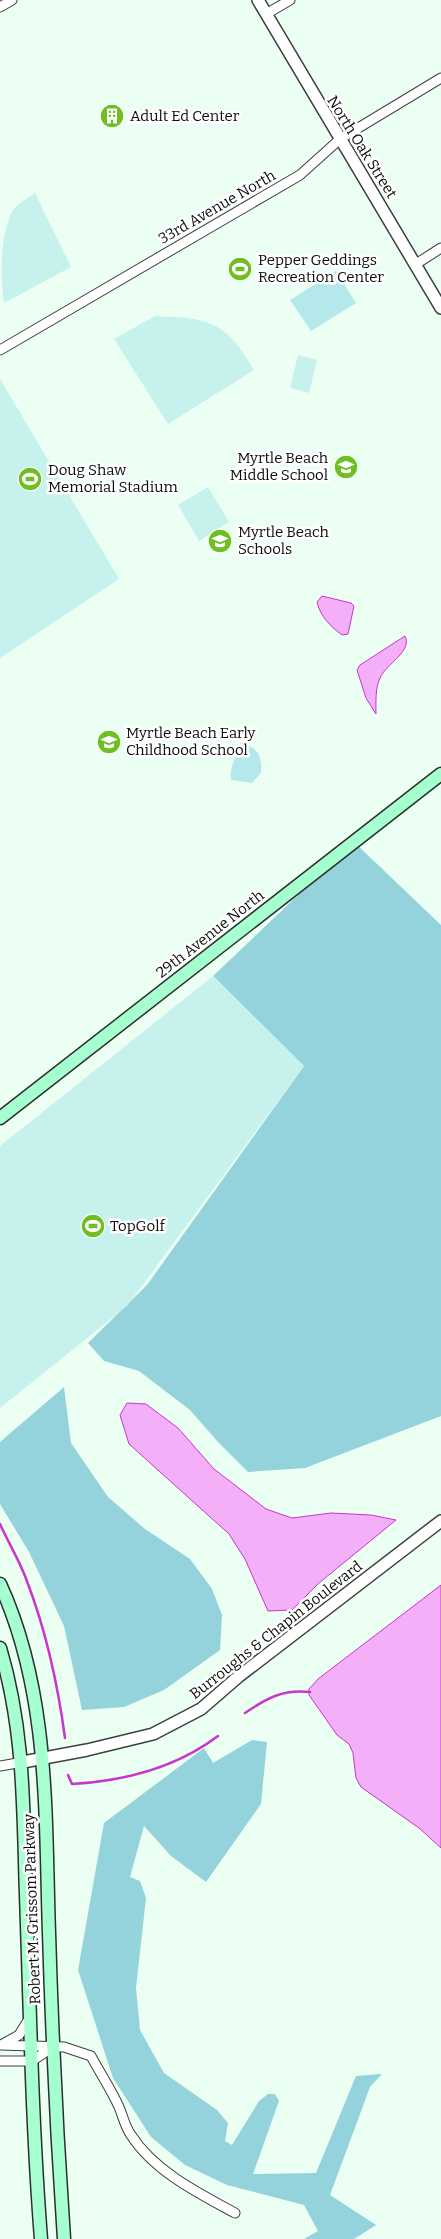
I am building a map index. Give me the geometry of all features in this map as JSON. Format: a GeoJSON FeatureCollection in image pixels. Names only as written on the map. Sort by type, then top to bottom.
{"type":"FeatureCollection","features":[{"type":"Feature","properties":{"kind":"main road","name":"29th Avenue North"},"geometry":{"type":"LineString","coordinates":[[0,1118],[441,774]]}},
{"type":"Feature","properties":{"kind":"main road","name":"Robert M. Grissom Parkway"},"geometry":{"type":"LineString","coordinates":[[0,1584],[27,1660],[35,1702],[42,1759],[53,2047],[64,2239]]}},
{"type":"Feature","properties":{"kind":"main road","name":"Robert M. Grissom Parkway"},"geometry":{"type":"LineString","coordinates":[[0,1648],[12,1691],[22,1762],[30,2016],[41,2239]]}},
{"type":"Feature","properties":{"kind":"street"},"geometry":{"type":"LineString","coordinates":[[0,7],[12,0]]}},
{"type":"Feature","properties":{"kind":"street","name":"North Oak Street"},"geometry":{"type":"LineString","coordinates":[[258,0],[441,308]]}},
{"type":"Feature","properties":{"kind":"street"},"geometry":{"type":"LineString","coordinates":[[266,14],[290,0]]}},
{"type":"Feature","properties":{"kind":"street","name":"33rd Avenue North"},"geometry":{"type":"LineString","coordinates":[[0,350],[300,175],[340,139],[441,78]]}},
{"type":"Feature","properties":{"kind":"street"},"geometry":{"type":"LineString","coordinates":[[416,264],[441,248]]}},
{"type":"Feature","properties":{"kind":"street","name":"Burroughs & Chapin Boulevard"},"geometry":{"type":"LineString","coordinates":[[0,1766],[87,1750],[153,1734],[201,1709],[244,1672],[441,1521]]}},
{"type":"Feature","properties":{"kind":"street"},"geometry":{"type":"LineString","coordinates":[[0,2045],[19,2035],[30,2016]]}},
{"type":"Feature","properties":{"kind":"street"},"geometry":{"type":"LineString","coordinates":[[0,2045],[71,2048],[91,2056],[118,2106],[130,2135],[149,2156],[169,2174],[196,2192],[235,2213]]}},
{"type":"Feature","properties":{"kind":"street"},"geometry":{"type":"LineString","coordinates":[[0,2062],[32,2061],[53,2047]]}},
{"type":"Feature","properties":{"kind":"shaded area"},"geometry":{"type":"Polygon","coordinates":[[[35,193],[71,267],[4,303],[2,255],[9,219],[13,210],[35,193]]]}},
{"type":"Feature","properties":{"kind":"shaded area"},"geometry":{"type":"Polygon","coordinates":[[[336,271],[356,303],[311,331],[290,300],[336,271]]]}},
{"type":"Feature","properties":{"kind":"shaded area"},"geometry":{"type":"Polygon","coordinates":[[[155,316],[189,318],[214,325],[234,341],[254,370],[168,424],[114,339],[155,316]]]}},
{"type":"Feature","properties":{"kind":"shaded area"},"geometry":{"type":"Polygon","coordinates":[[[298,355],[317,360],[309,393],[290,388],[298,355]]]}},
{"type":"Feature","properties":{"kind":"shaded area","name":"Doug Shaw Memorial Stadium"},"geometry":{"type":"Polygon","coordinates":[[[0,379],[119,579],[0,658],[0,379]]]}},
{"type":"Feature","properties":{"kind":"shaded area"},"geometry":{"type":"Polygon","coordinates":[[[208,487],[229,522],[199,541],[178,505],[208,487]]]}},
{"type":"Feature","properties":{"kind":"shaded area"},"geometry":{"type":"Polygon","coordinates":[[[322,596],[351,603],[354,606],[348,634],[342,635],[323,616],[317,602],[322,596]]]}},
{"type":"Feature","properties":{"kind":"shaded area"},"geometry":{"type":"Polygon","coordinates":[[[405,636],[405,647],[383,673],[378,682],[376,714],[366,698],[357,670],[360,665],[405,636]]]}},
{"type":"Feature","properties":{"kind":"shaded area"},"geometry":{"type":"Polygon","coordinates":[[[248,746],[258,753],[261,773],[252,783],[231,780],[234,760],[248,746]]]}},
{"type":"Feature","properties":{"kind":"shaded area"},"geometry":{"type":"Polygon","coordinates":[[[354,842],[441,925],[441,1416],[305,1468],[248,1472],[190,1410],[139,1371],[104,1361],[88,1343],[147,1285],[304,1066],[213,976],[354,842]]]}},
{"type":"Feature","properties":{"kind":"shaded area","name":"TopGolf"},"geometry":{"type":"Polygon","coordinates":[[[213,976],[304,1066],[127,1306],[0,1408],[0,1146],[213,976]]]}},
{"type":"Feature","properties":{"kind":"shaded area"},"geometry":{"type":"Polygon","coordinates":[[[64,1387],[71,1443],[108,1497],[145,1529],[190,1559],[212,1589],[222,1615],[220,1650],[164,1690],[124,1707],[82,1710],[64,1626],[29,1552],[0,1504],[0,1442],[64,1387]]]}},
{"type":"Feature","properties":{"kind":"shaded area"},"geometry":{"type":"Polygon","coordinates":[[[127,1403],[146,1404],[178,1428],[214,1469],[266,1509],[292,1518],[331,1513],[371,1515],[396,1520],[319,1583],[292,1610],[268,1611],[245,1559],[229,1534],[129,1444],[120,1415],[127,1403]]]}},
{"type":"Feature","properties":{"kind":"shaded area"},"geometry":{"type":"Polygon","coordinates":[[[441,1585],[441,1848],[419,1828],[361,1787],[356,1778],[353,1753],[349,1744],[337,1735],[309,1695],[309,1689],[318,1679],[441,1585]]]}},
{"type":"Feature","properties":{"kind":"shaded area"},"geometry":{"type":"Polygon","coordinates":[[[252,1740],[267,1742],[261,1804],[206,1882],[171,1856],[144,1826],[130,1877],[140,1881],[146,1898],[136,1988],[140,2030],[164,2073],[217,2110],[228,2123],[225,2141],[232,2145],[259,2101],[268,2094],[275,2094],[279,2101],[253,2174],[316,2173],[356,2076],[382,2074],[370,2087],[330,2195],[376,2225],[354,2239],[304,2239],[318,2231],[304,2205],[227,2185],[185,2165],[151,2137],[113,2078],[78,1970],[104,1823],[204,1748],[213,1763],[252,1740]]]}},
{"type":"Feature","properties":{"kind":"waterway"},"geometry":{"type":"LineString","coordinates":[[0,1524],[25,1576],[41,1622],[59,1699],[65,1738]]}},
{"type":"Feature","properties":{"kind":"waterway"},"geometry":{"type":"LineString","coordinates":[[245,1713],[283,1693],[310,1692]]}},
{"type":"Feature","properties":{"kind":"waterway"},"geometry":{"type":"LineString","coordinates":[[68,1775],[72,1784],[130,1776],[185,1756],[218,1736]]}},
{"type":"Feature","properties":{"kind":"place","name":"Adult Ed Center"},"geometry":{"type":"Point","coordinates":[112,116]}},
{"type":"Feature","properties":{"kind":"place","name":"Pepper Geddings Recreation Center"},"geometry":{"type":"Point","coordinates":[240,269]}},
{"type":"Feature","properties":{"kind":"place","name":"Myrtle Beach Middle School"},"geometry":{"type":"Point","coordinates":[346,467]}},
{"type":"Feature","properties":{"kind":"place","name":"Doug Shaw Memorial Stadium"},"geometry":{"type":"Point","coordinates":[30,479]}},
{"type":"Feature","properties":{"kind":"place","name":"Myrtle Beach Schools"},"geometry":{"type":"Point","coordinates":[220,541]}},
{"type":"Feature","properties":{"kind":"place","name":"Myrtle Beach Early Childhood School"},"geometry":{"type":"Point","coordinates":[109,742]}},
{"type":"Feature","properties":{"kind":"place","name":"TopGolf"},"geometry":{"type":"Point","coordinates":[93,1226]}}]}
